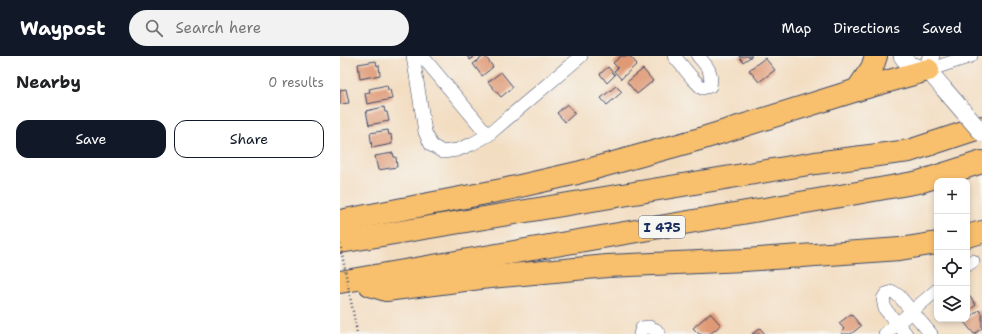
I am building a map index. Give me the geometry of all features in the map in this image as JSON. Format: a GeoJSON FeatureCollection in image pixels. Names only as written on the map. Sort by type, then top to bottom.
{"type":"FeatureCollection","features":[{"type":"Feature","properties":{"kind":"highway"},"geometry":{"type":"LineString","coordinates":[[857,90],[872,68],[876,56]]}},
{"type":"Feature","properties":{"kind":"highway"},"geometry":{"type":"LineString","coordinates":[[340,221],[507,189],[577,173],[700,139],[857,90],[930,63]]}},
{"type":"Feature","properties":{"kind":"highway"},"geometry":{"type":"LineString","coordinates":[[340,243],[815,163],[909,151],[982,127]]}},
{"type":"Feature","properties":{"kind":"highway","name":"I 475"},"geometry":{"type":"LineString","coordinates":[[347,281],[919,182],[982,162]]}},
{"type":"Feature","properties":{"kind":"highway"},"geometry":{"type":"LineString","coordinates":[[970,235],[982,232]]}},
{"type":"Feature","properties":{"kind":"highway"},"geometry":{"type":"LineString","coordinates":[[347,281],[386,290],[480,278],[607,266],[768,258],[900,249],[934,243]]}},
{"type":"Feature","properties":{"kind":"street"},"geometry":{"type":"LineString","coordinates":[[413,56],[425,132],[431,145],[443,152],[457,150],[488,135],[582,56]]}},
{"type":"Feature","properties":{"kind":"street"},"geometry":{"type":"LineString","coordinates":[[674,56],[702,88],[710,86],[712,78],[706,66],[698,56]]}},
{"type":"Feature","properties":{"kind":"street"},"geometry":{"type":"LineString","coordinates":[[902,56],[909,65],[971,56]]}},
{"type":"Feature","properties":{"kind":"street"},"geometry":{"type":"LineString","coordinates":[[426,59],[488,135]]}},
{"type":"Feature","properties":{"kind":"street"},"geometry":{"type":"LineString","coordinates":[[930,63],[944,89],[982,133]]}},
{"type":"Feature","properties":{"kind":"street"},"geometry":{"type":"LineString","coordinates":[[906,334],[885,308],[883,299],[886,294],[893,292],[899,296],[932,334]]}},
{"type":"Feature","properties":{"kind":"street"},"geometry":{"type":"LineString","coordinates":[[885,334],[934,293]]}},
{"type":"Feature","properties":{"kind":"street"},"geometry":{"type":"LineString","coordinates":[[640,334],[642,328],[649,327],[656,330],[659,334]]}},
{"type":"Feature","properties":{"kind":"path"},"geometry":{"type":"LineString","coordinates":[[340,243],[357,334]]}},
{"type":"Feature","properties":{"kind":"building"},"geometry":{"type":"Polygon","coordinates":[[[467,56],[475,56],[470,60],[467,56]]]}},
{"type":"Feature","properties":{"kind":"building"},"geometry":{"type":"Polygon","coordinates":[[[484,56],[493,67],[482,76],[473,64],[484,56]]]}},
{"type":"Feature","properties":{"kind":"building"},"geometry":{"type":"Polygon","coordinates":[[[621,56],[630,56],[637,64],[621,79],[614,71],[618,68],[613,63],[621,56]]]}},
{"type":"Feature","properties":{"kind":"building"},"geometry":{"type":"Polygon","coordinates":[[[739,56],[752,56],[743,62],[739,56]]]}},
{"type":"Feature","properties":{"kind":"building"},"geometry":{"type":"Polygon","coordinates":[[[765,58],[775,70],[759,82],[749,70],[765,58]]]}},
{"type":"Feature","properties":{"kind":"building"},"geometry":{"type":"Polygon","coordinates":[[[376,61],[377,66],[379,65],[380,75],[360,79],[358,64],[376,61]]]}},
{"type":"Feature","properties":{"kind":"building"},"geometry":{"type":"Polygon","coordinates":[[[608,67],[615,75],[607,83],[600,74],[608,67]]]}},
{"type":"Feature","properties":{"kind":"building"},"geometry":{"type":"Polygon","coordinates":[[[643,69],[653,81],[637,94],[627,82],[643,69]]]}},
{"type":"Feature","properties":{"kind":"building"},"geometry":{"type":"Polygon","coordinates":[[[501,72],[513,87],[501,97],[488,82],[501,72]]]}},
{"type":"Feature","properties":{"kind":"building"},"geometry":{"type":"Polygon","coordinates":[[[387,85],[388,90],[390,89],[392,99],[367,104],[365,93],[370,92],[369,89],[387,85]]]}},
{"type":"Feature","properties":{"kind":"building"},"geometry":{"type":"Polygon","coordinates":[[[616,86],[622,92],[607,105],[601,98],[616,86]]]}},
{"type":"Feature","properties":{"kind":"building"},"geometry":{"type":"Polygon","coordinates":[[[346,89],[349,103],[340,104],[340,90],[346,89]]]}},
{"type":"Feature","properties":{"kind":"building"},"geometry":{"type":"Polygon","coordinates":[[[567,104],[575,113],[565,122],[557,113],[567,104]]]}},
{"type":"Feature","properties":{"kind":"building"},"geometry":{"type":"Polygon","coordinates":[[[384,107],[389,121],[369,125],[366,111],[384,107]]]}},
{"type":"Feature","properties":{"kind":"building"},"geometry":{"type":"Polygon","coordinates":[[[388,130],[389,135],[391,134],[392,144],[372,148],[370,133],[388,130]]]}},
{"type":"Feature","properties":{"kind":"building"},"geometry":{"type":"Polygon","coordinates":[[[393,153],[394,157],[396,157],[397,167],[378,170],[375,156],[393,153]]]}},
{"type":"Feature","properties":{"kind":"building"},"geometry":{"type":"Polygon","coordinates":[[[970,297],[976,305],[970,310],[970,297]]]}},
{"type":"Feature","properties":{"kind":"building"},"geometry":{"type":"Polygon","coordinates":[[[979,310],[982,314],[982,328],[975,334],[964,322],[970,322],[970,317],[979,310]]]}},
{"type":"Feature","properties":{"kind":"building"},"geometry":{"type":"Polygon","coordinates":[[[710,313],[721,325],[710,334],[699,334],[693,328],[710,313]]]}},
{"type":"Feature","properties":{"kind":"building"},"geometry":{"type":"Polygon","coordinates":[[[851,314],[861,326],[851,334],[842,334],[841,332],[844,329],[839,323],[851,314]]]}},
{"type":"Feature","properties":{"kind":"building"},"geometry":{"type":"Polygon","coordinates":[[[760,328],[765,334],[752,334],[760,328]]]}}]}
